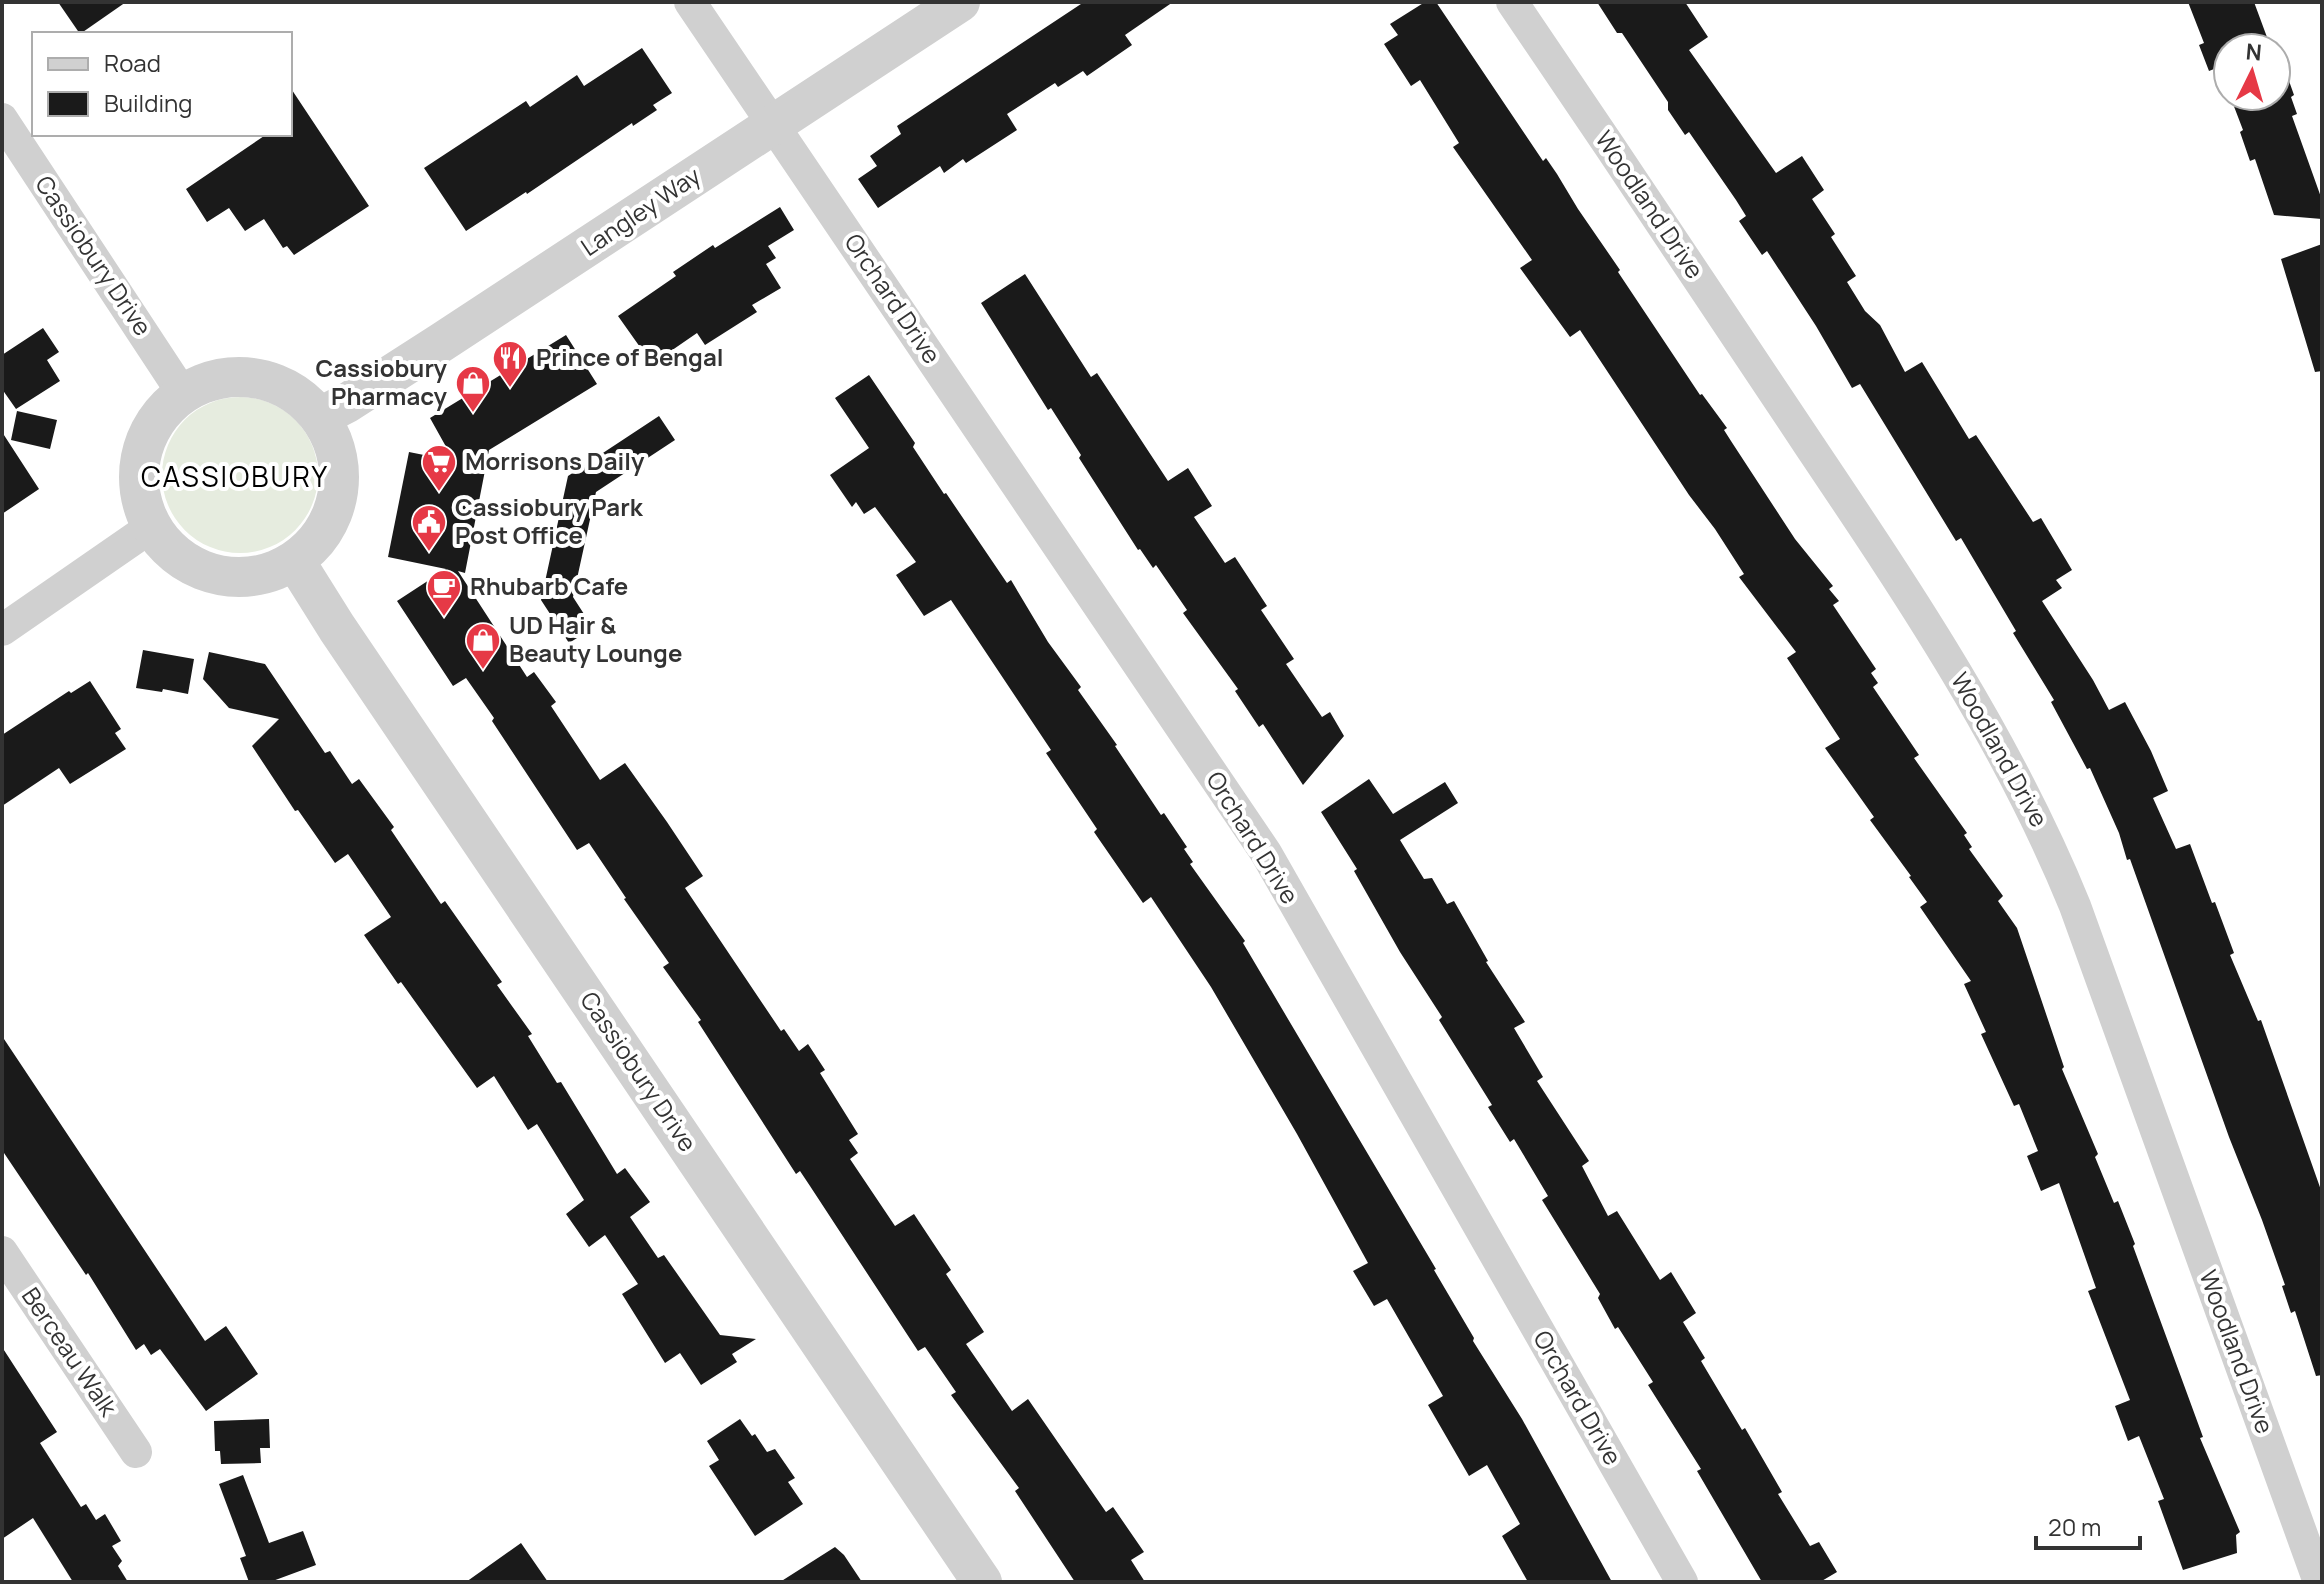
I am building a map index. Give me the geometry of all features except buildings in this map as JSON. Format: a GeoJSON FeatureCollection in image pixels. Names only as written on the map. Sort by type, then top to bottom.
{"type":"FeatureCollection","features":[{"type":"Feature","properties":{"kind":"street","name":"Orchard Drive"},"geometry":{"type":"LineString","coordinates":[[690,2],[1266,853],[1682,1582]]}},
{"type":"Feature","properties":{"kind":"street","name":"Langley Way"},"geometry":{"type":"LineString","coordinates":[[320,417],[442,342],[960,2]]}},
{"type":"Feature","properties":{"kind":"street","name":"Woodland Drive"},"geometry":{"type":"LineString","coordinates":[[1512,2],[1906,589],[1978,705],[2015,774],[2050,845],[2075,906],[2319,1582]]}},
{"type":"Feature","properties":{"kind":"street","name":"Cassiobury Drive"},"geometry":{"type":"LineString","coordinates":[[2,119],[183,394]]}},
{"type":"Feature","properties":{"kind":"street"},"geometry":{"type":"LineString","coordinates":[[240,377],[271,382],[298,396],[320,417],[335,446],[340,478],[334,510],[319,539],[295,561],[265,575],[232,578],[200,571],[172,553],[151,527],[140,499],[138,469],[145,440],[160,414],[183,394],[210,381],[240,377]]}},
{"type":"Feature","properties":{"kind":"street"},"geometry":{"type":"LineString","coordinates":[[2,630],[151,527]]}},
{"type":"Feature","properties":{"kind":"street","name":"Cassiobury Drive"},"geometry":{"type":"LineString","coordinates":[[295,561],[982,1582]]}},
{"type":"Feature","properties":{"kind":"street","name":"Berceau Walk"},"geometry":{"type":"LineString","coordinates":[[2,1252],[136,1452]]}},
{"type":"Feature","properties":{"kind":"shaded area"},"geometry":{"type":"Polygon","coordinates":[[[240,397],[270,403],[295,420],[312,445],[318,475],[312,505],[295,530],[270,547],[240,553],[210,547],[185,530],[168,505],[162,475],[168,445],[185,420],[210,403],[240,397]]]}},
{"type":"Feature","properties":{"kind":"place","name":"Prince of Bengal"},"geometry":{"type":"Point","coordinates":[510,389]}},
{"type":"Feature","properties":{"kind":"place","name":"Cassiobury Pharmacy"},"geometry":{"type":"Point","coordinates":[473,414]}},
{"type":"Feature","properties":{"kind":"place","name":"Morrisons Daily"},"geometry":{"type":"Point","coordinates":[439,493]}},
{"type":"Feature","properties":{"kind":"place","name":"Cassiobury Park Post Office"},"geometry":{"type":"Point","coordinates":[429,553]}},
{"type":"Feature","properties":{"kind":"place","name":"Rhubarb Cafe"},"geometry":{"type":"Point","coordinates":[444,618]}},
{"type":"Feature","properties":{"kind":"place","name":"UD Hair & Beauty Lounge"},"geometry":{"type":"Point","coordinates":[483,671]}},
{"type":"Feature","properties":{"kind":"district","name":"CASSIOBURY"},"geometry":{"type":"Point","coordinates":[235,477]}}]}
